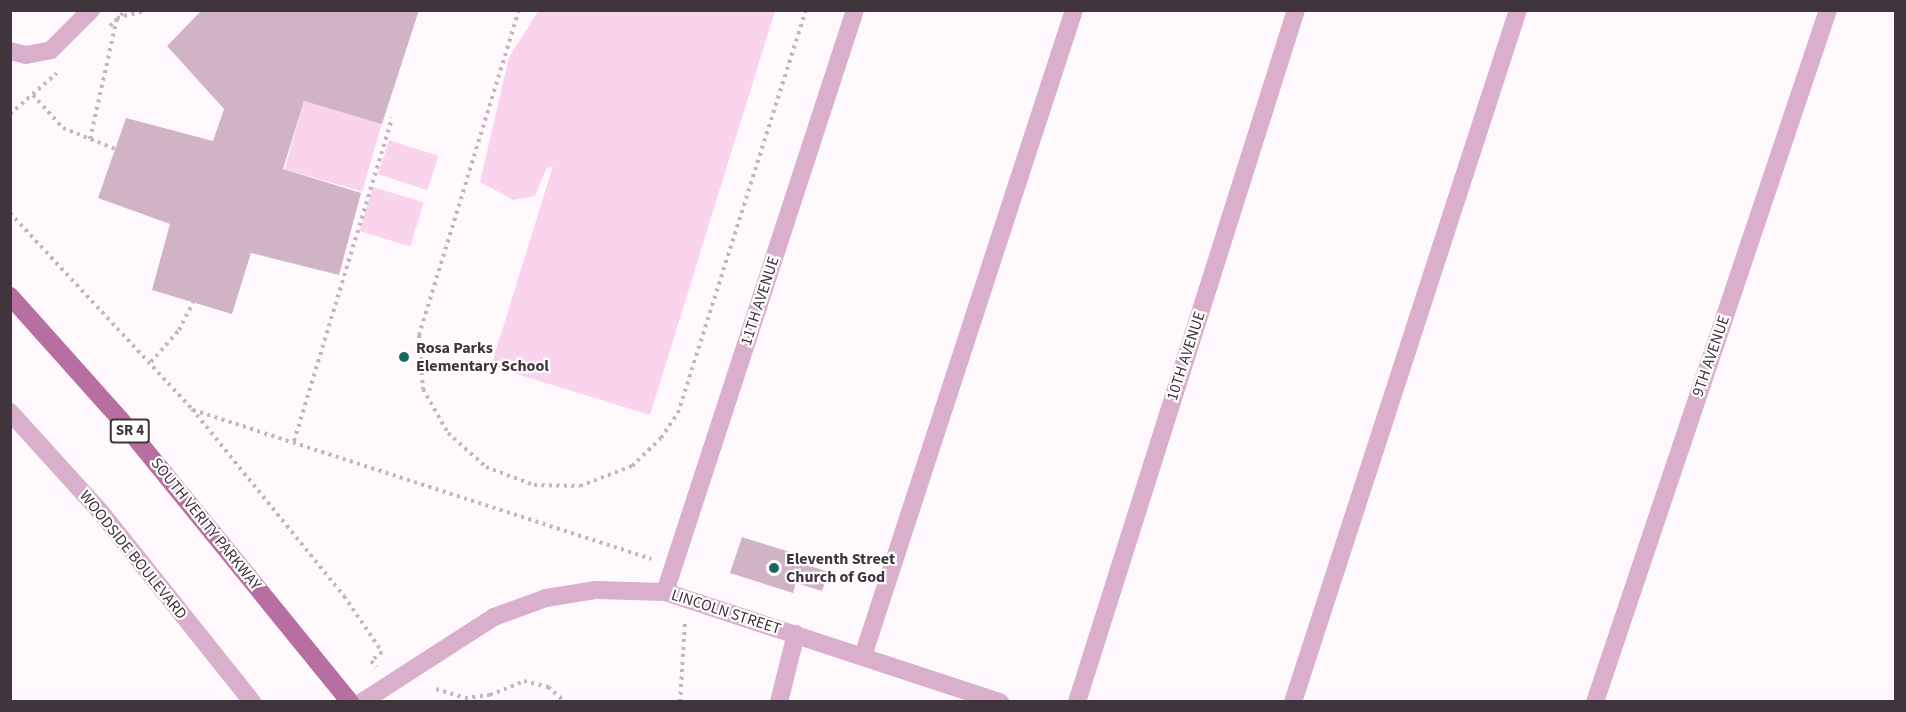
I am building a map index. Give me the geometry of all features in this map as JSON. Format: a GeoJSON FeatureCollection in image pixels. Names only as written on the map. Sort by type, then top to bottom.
{"type":"FeatureCollection","features":[{"type":"Feature","properties":{"kind":"main road","name":"SOUTH VERITY PARKWAY"},"geometry":{"type":"LineString","coordinates":[[10,296],[120,419],[350,702]]}},
{"type":"Feature","properties":{"kind":"street"},"geometry":{"type":"LineString","coordinates":[[10,51],[26,55],[51,50],[91,10]]}},
{"type":"Feature","properties":{"kind":"street","name":"11TH AVENUE"},"geometry":{"type":"LineString","coordinates":[[665,592],[855,10]]}},
{"type":"Feature","properties":{"kind":"street"},"geometry":{"type":"LineString","coordinates":[[863,656],[1074,10]]}},
{"type":"Feature","properties":{"kind":"street","name":"10TH AVENUE"},"geometry":{"type":"LineString","coordinates":[[1077,702],[1296,10]]}},
{"type":"Feature","properties":{"kind":"street"},"geometry":{"type":"LineString","coordinates":[[1293,702],[1518,10]]}},
{"type":"Feature","properties":{"kind":"street","name":"9TH AVENUE"},"geometry":{"type":"LineString","coordinates":[[1595,702],[1828,10]]}},
{"type":"Feature","properties":{"kind":"street","name":"WOODSIDE BOULEVARD"},"geometry":{"type":"LineString","coordinates":[[10,412],[99,510],[252,702]]}},
{"type":"Feature","properties":{"kind":"street","name":"LINCOLN STREET"},"geometry":{"type":"LineString","coordinates":[[362,702],[454,640],[518,607],[596,590],[665,592],[1000,702]]}},
{"type":"Feature","properties":{"kind":"street"},"geometry":{"type":"LineString","coordinates":[[779,702],[796,634]]}},
{"type":"Feature","properties":{"kind":"path"},"geometry":{"type":"LineString","coordinates":[[90,139],[117,18],[147,10]]}},
{"type":"Feature","properties":{"kind":"path"},"geometry":{"type":"LineString","coordinates":[[519,10],[419,336],[423,389],[448,433],[486,466],[534,485],[580,486],[632,466],[661,438],[678,413],[806,10]]}},
{"type":"Feature","properties":{"kind":"path"},"geometry":{"type":"LineString","coordinates":[[33,95],[63,128],[115,149]]}},
{"type":"Feature","properties":{"kind":"path"},"geometry":{"type":"LineString","coordinates":[[294,441],[392,118]]}},
{"type":"Feature","properties":{"kind":"path"},"geometry":{"type":"LineString","coordinates":[[10,213],[192,410],[344,596],[382,652],[371,661]]}},
{"type":"Feature","properties":{"kind":"path"},"geometry":{"type":"LineString","coordinates":[[150,362],[179,330],[193,302]]}},
{"type":"Feature","properties":{"kind":"path"},"geometry":{"type":"LineString","coordinates":[[192,410],[294,441],[651,559]]}},
{"type":"Feature","properties":{"kind":"path"},"geometry":{"type":"LineString","coordinates":[[680,702],[685,623]]}},
{"type":"Feature","properties":{"kind":"path"},"geometry":{"type":"LineString","coordinates":[[436,688],[465,698],[490,695],[524,681],[548,687],[565,702]]}},
{"type":"Feature","properties":{"kind":"shaded area"},"geometry":{"type":"Polygon","coordinates":[[[539,10],[775,11],[650,415],[491,366],[553,166],[546,169],[535,196],[513,200],[480,182],[509,57],[539,10]]]}},
{"type":"Feature","properties":{"kind":"shaded area"},"geometry":{"type":"Polygon","coordinates":[[[304,101],[382,123],[362,192],[284,169],[304,101]]]}},
{"type":"Feature","properties":{"kind":"shaded area"},"geometry":{"type":"Polygon","coordinates":[[[389,140],[438,156],[427,190],[378,174],[389,140]]]}},
{"type":"Feature","properties":{"kind":"shaded area"},"geometry":{"type":"Polygon","coordinates":[[[373,187],[424,202],[410,246],[360,231],[373,187]]]}},
{"type":"Feature","properties":{"kind":"building"},"geometry":{"type":"Polygon","coordinates":[[[202,10],[419,10],[382,124],[304,101],[283,169],[361,193],[339,275],[251,253],[232,314],[152,290],[170,224],[98,198],[126,118],[213,141],[224,109],[167,46],[202,10]]]}},
{"type":"Feature","properties":{"kind":"building","name":"Eleventh Street Church of God"},"geometry":{"type":"Polygon","coordinates":[[[742,537],[806,557],[804,564],[829,572],[822,591],[796,583],[793,593],[730,573],[742,537]]]}},
{"type":"Feature","properties":{"kind":"place","name":"Rosa Parks Elementary School"},"geometry":{"type":"Point","coordinates":[404,357]}},
{"type":"Feature","properties":{"kind":"place","name":"Eleventh Street Church of God"},"geometry":{"type":"Point","coordinates":[774,568]}}]}
